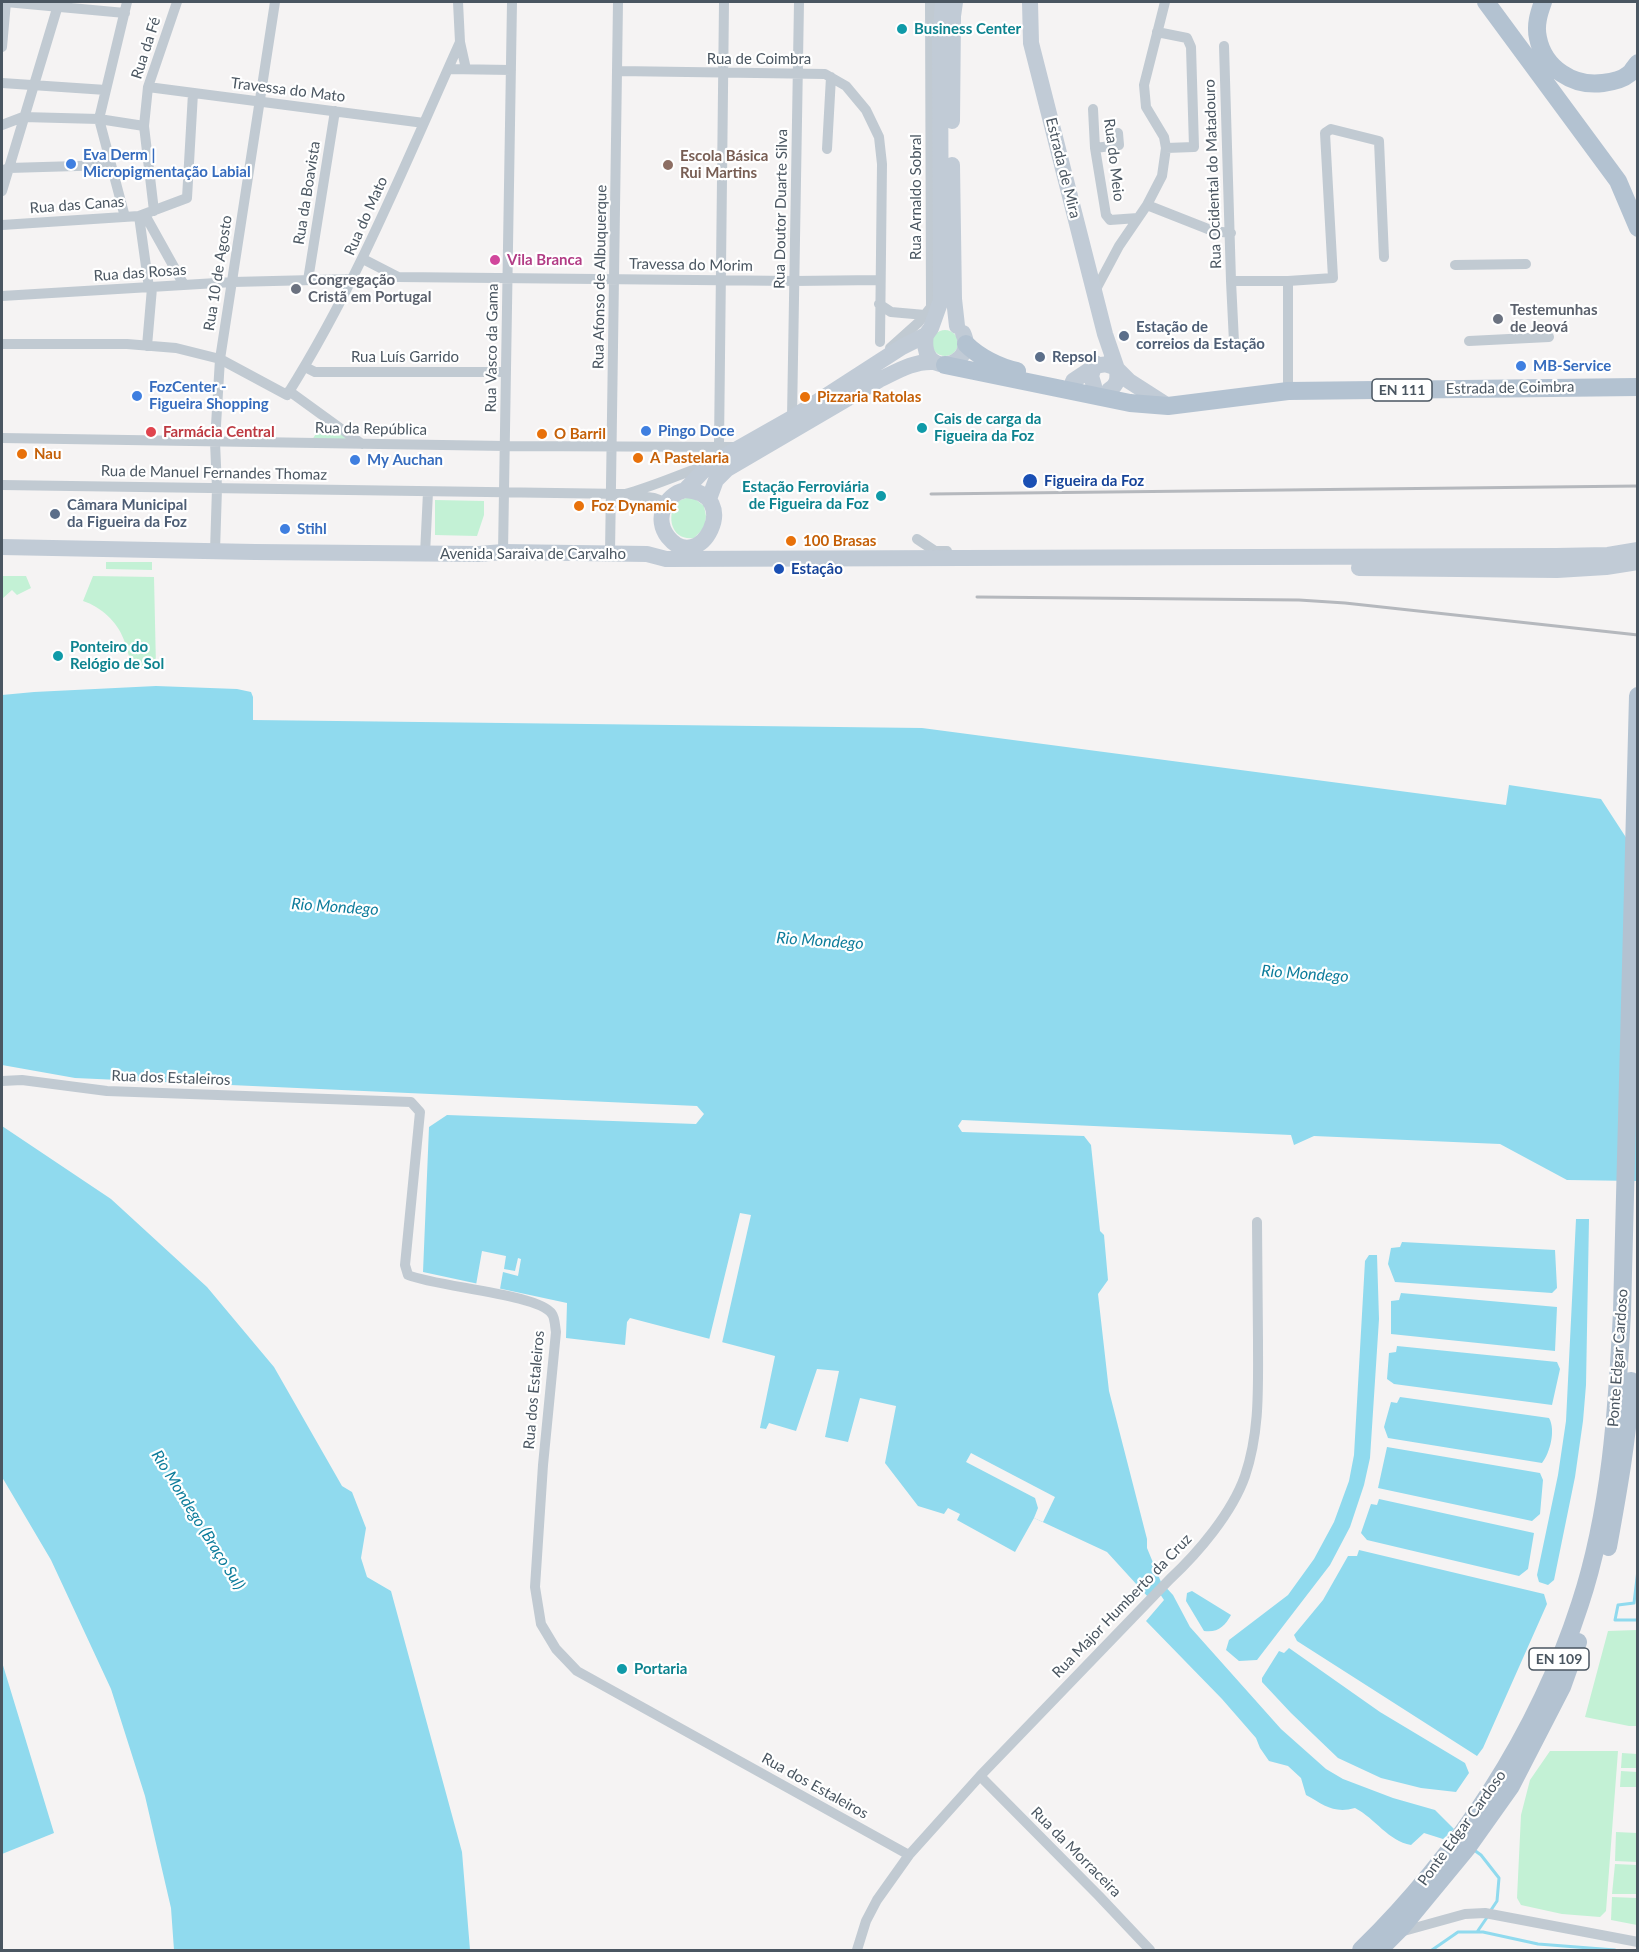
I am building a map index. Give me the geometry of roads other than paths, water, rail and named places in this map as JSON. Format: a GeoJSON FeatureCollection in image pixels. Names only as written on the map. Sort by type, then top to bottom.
{"type":"FeatureCollection","features":[{"type":"Feature","properties":{"kind":"main road"},"geometry":{"type":"LineString","coordinates":[[732,558],[672,541],[666,534],[663,521],[675,495],[709,465],[792,418],[902,347],[927,326],[941,300],[940,40],[942,2]]}},
{"type":"Feature","properties":{"kind":"main road"},"geometry":{"type":"LineString","coordinates":[[647,554],[664,555],[703,542],[711,531],[714,515],[709,499],[716,480],[727,470],[879,380],[923,362],[951,364],[961,357],[966,344],[964,335],[957,326],[954,299],[952,139],[953,16],[956,2]]}},
{"type":"Feature","properties":{"kind":"main road","name":"Estrada de Mira"},"geometry":{"type":"LineString","coordinates":[[1030,2],[1031,43],[1105,334],[1117,369]]}},
{"type":"Feature","properties":{"kind":"main road"},"geometry":{"type":"LineString","coordinates":[[1486,2],[1618,181],[1638,228]]}},
{"type":"Feature","properties":{"kind":"main road"},"geometry":{"type":"LineString","coordinates":[[1543,2],[1538,18],[1538,37],[1544,56],[1572,81],[1592,84],[1612,82],[1629,74],[1638,63]]}},
{"type":"Feature","properties":{"kind":"main road"},"geometry":{"type":"LineString","coordinates":[[927,326],[944,323],[957,326]]}},
{"type":"Feature","properties":{"kind":"main road"},"geometry":{"type":"LineString","coordinates":[[927,326],[925,350],[939,363]]}},
{"type":"Feature","properties":{"kind":"main road"},"geometry":{"type":"LineString","coordinates":[[1105,334],[1091,376],[1101,391],[1117,381],[1117,369]]}},
{"type":"Feature","properties":{"kind":"main road","name":"EN 111"},"geometry":{"type":"LineString","coordinates":[[966,344],[1000,366],[1073,381],[1130,403],[1167,406]]}},
{"type":"Feature","properties":{"kind":"main road","name":"EN 111"},"geometry":{"type":"LineString","coordinates":[[939,363],[1101,391]]}},
{"type":"Feature","properties":{"kind":"main road"},"geometry":{"type":"LineString","coordinates":[[1073,381],[1101,364],[1111,365],[1129,381],[1167,406]]}},
{"type":"Feature","properties":{"kind":"main road","name":"Estrada de Coimbra"},"geometry":{"type":"LineString","coordinates":[[1167,406],[1288,391],[1638,387]]}},
{"type":"Feature","properties":{"kind":"main road"},"geometry":{"type":"LineString","coordinates":[[675,495],[698,492],[709,499]]}},
{"type":"Feature","properties":{"kind":"main road"},"geometry":{"type":"LineString","coordinates":[[711,531],[718,545],[732,558]]}},
{"type":"Feature","properties":{"kind":"main road"},"geometry":{"type":"LineString","coordinates":[[647,554],[657,552],[666,534]]}},
{"type":"Feature","properties":{"kind":"main road","name":"Avenida Saraiva de Carvalho"},"geometry":{"type":"LineString","coordinates":[[2,547],[425,554],[503,552],[647,554],[666,559],[1064,558],[1557,563]]}},
{"type":"Feature","properties":{"kind":"main road"},"geometry":{"type":"LineString","coordinates":[[1557,563],[1638,550]]}},
{"type":"Feature","properties":{"kind":"main road"},"geometry":{"type":"LineString","coordinates":[[1557,563],[1606,567],[1638,562]]}},
{"type":"Feature","properties":{"kind":"main road","name":"Ponte Edgar Cardoso"},"geometry":{"type":"LineString","coordinates":[[1361,1950],[1410,1899],[1498,1782],[1548,1685],[1580,1604],[1595,1549],[1618,1397],[1622,1322],[1638,696]]}},
{"type":"Feature","properties":{"kind":"main road","name":"Ponte Edgar Cardoso"},"geometry":{"type":"LineString","coordinates":[[1379,1950],[1401,1928],[1467,1848],[1510,1786],[1562,1687],[1592,1603],[1607,1552],[1629,1413],[1638,1203]]}},
{"type":"Feature","properties":{"kind":"street"},"geometry":{"type":"LineString","coordinates":[[2,47],[6,2],[58,4],[124,13]]}},
{"type":"Feature","properties":{"kind":"street"},"geometry":{"type":"LineString","coordinates":[[124,217],[99,119],[127,2]]}},
{"type":"Feature","properties":{"kind":"street","name":"Rua da Fé"},"geometry":{"type":"LineString","coordinates":[[147,346],[151,288],[146,214],[144,126],[148,87],[177,2]]}},
{"type":"Feature","properties":{"kind":"street","name":"Rua 10 de Agosto"},"geometry":{"type":"LineString","coordinates":[[215,551],[217,488],[215,442],[220,359],[275,2]]}},
{"type":"Feature","properties":{"kind":"street"},"geometry":{"type":"LineString","coordinates":[[458,2],[460,42],[466,69]]}},
{"type":"Feature","properties":{"kind":"street","name":"Rua Vasco da Gama"},"geometry":{"type":"LineString","coordinates":[[503,552],[512,2]]}},
{"type":"Feature","properties":{"kind":"street","name":"Rua Afonso de Albuquerque"},"geometry":{"type":"LineString","coordinates":[[610,554],[613,494],[618,2]]}},
{"type":"Feature","properties":{"kind":"street"},"geometry":{"type":"LineString","coordinates":[[719,446],[724,2]]}},
{"type":"Feature","properties":{"kind":"street","name":"Rua Doutor Duarte Silva"},"geometry":{"type":"LineString","coordinates":[[792,418],[799,2]]}},
{"type":"Feature","properties":{"kind":"street","name":"Rua Arnaldo Sobral"},"geometry":{"type":"LineString","coordinates":[[927,326],[931,307],[932,214],[930,2]]}},
{"type":"Feature","properties":{"kind":"street"},"geometry":{"type":"LineString","coordinates":[[1095,292],[1119,246],[1147,205],[1162,176],[1166,148],[1164,137],[1146,106],[1144,85],[1165,2]]}},
{"type":"Feature","properties":{"kind":"street"},"geometry":{"type":"LineString","coordinates":[[2,191],[5,170],[58,4]]}},
{"type":"Feature","properties":{"kind":"street"},"geometry":{"type":"LineString","coordinates":[[1157,32],[1187,38],[1191,47],[1194,147],[1166,148]]}},
{"type":"Feature","properties":{"kind":"street","name":"Rua do Mato"},"geometry":{"type":"LineString","coordinates":[[288,393],[305,367],[363,259],[460,42]]}},
{"type":"Feature","properties":{"kind":"street","name":"Rua Ocidental do Matadouro"},"geometry":{"type":"LineString","coordinates":[[1224,46],[1231,280],[1288,281],[1333,278],[1325,133],[1331,129],[1379,141],[1384,257]]}},
{"type":"Feature","properties":{"kind":"street"},"geometry":{"type":"LineString","coordinates":[[448,69],[511,70]]}},
{"type":"Feature","properties":{"kind":"street","name":"Rua de Coimbra"},"geometry":{"type":"LineString","coordinates":[[618,71],[825,74],[846,86],[866,110],[879,137],[882,164],[880,342]]}},
{"type":"Feature","properties":{"kind":"street"},"geometry":{"type":"LineString","coordinates":[[827,149],[831,78]]}},
{"type":"Feature","properties":{"kind":"street"},"geometry":{"type":"LineString","coordinates":[[2,83],[106,90]]}},
{"type":"Feature","properties":{"kind":"street","name":"Travessa do Mato"},"geometry":{"type":"LineString","coordinates":[[148,87],[424,123]]}},
{"type":"Feature","properties":{"kind":"street","name":"Rua das Canas"},"geometry":{"type":"LineString","coordinates":[[2,225],[146,214],[187,198],[194,93]]}},
{"type":"Feature","properties":{"kind":"street","name":"Rua do Meio"},"geometry":{"type":"LineString","coordinates":[[1093,109],[1095,148],[1106,215],[1108,219],[1138,218]]}},
{"type":"Feature","properties":{"kind":"street","name":"Rua da Boavista"},"geometry":{"type":"LineString","coordinates":[[308,280],[335,111]]}},
{"type":"Feature","properties":{"kind":"street"},"geometry":{"type":"LineString","coordinates":[[2,125],[23,117],[99,119],[144,126]]}},
{"type":"Feature","properties":{"kind":"street"},"geometry":{"type":"LineString","coordinates":[[1095,148],[1119,145],[1118,133]]}},
{"type":"Feature","properties":{"kind":"street"},"geometry":{"type":"LineString","coordinates":[[5,170],[111,165]]}},
{"type":"Feature","properties":{"kind":"street"},"geometry":{"type":"LineString","coordinates":[[1147,205],[1213,231],[1230,233]]}},
{"type":"Feature","properties":{"kind":"street"},"geometry":{"type":"LineString","coordinates":[[146,214],[184,285]]}},
{"type":"Feature","properties":{"kind":"street","name":"Travessa do Morim"},"geometry":{"type":"LineString","coordinates":[[363,259],[398,277],[879,280]]}},
{"type":"Feature","properties":{"kind":"street"},"geometry":{"type":"LineString","coordinates":[[1455,265],[1526,264]]}},
{"type":"Feature","properties":{"kind":"street","name":"Rua das Rosas"},"geometry":{"type":"LineString","coordinates":[[2,296],[233,282],[353,279]]}},
{"type":"Feature","properties":{"kind":"street"},"geometry":{"type":"LineString","coordinates":[[1231,280],[1234,342]]}},
{"type":"Feature","properties":{"kind":"street"},"geometry":{"type":"LineString","coordinates":[[1288,281],[1288,391]]}},
{"type":"Feature","properties":{"kind":"street"},"geometry":{"type":"LineString","coordinates":[[879,304],[891,312],[927,326]]}},
{"type":"Feature","properties":{"kind":"street"},"geometry":{"type":"LineString","coordinates":[[1469,341],[1549,338]]}},
{"type":"Feature","properties":{"kind":"street"},"geometry":{"type":"LineString","coordinates":[[2,344],[127,344],[176,348],[220,359],[288,393],[362,444]]}},
{"type":"Feature","properties":{"kind":"street","name":"Rua Luís Garrido"},"geometry":{"type":"LineString","coordinates":[[305,367],[315,372],[506,372]]}},
{"type":"Feature","properties":{"kind":"street","name":"Rua da República"},"geometry":{"type":"LineString","coordinates":[[2,438],[505,446],[741,447]]}},
{"type":"Feature","properties":{"kind":"street","name":"Rua de Manuel Fernandes Thomaz"},"geometry":{"type":"LineString","coordinates":[[2,485],[625,494],[709,465]]}},
{"type":"Feature","properties":{"kind":"street"},"geometry":{"type":"LineString","coordinates":[[650,487],[675,495]]}},
{"type":"Feature","properties":{"kind":"street"},"geometry":{"type":"LineString","coordinates":[[425,554],[428,492]]}},
{"type":"Feature","properties":{"kind":"street"},"geometry":{"type":"LineString","coordinates":[[625,494],[654,498],[675,495]]}},
{"type":"Feature","properties":{"kind":"street"},"geometry":{"type":"LineString","coordinates":[[918,539],[935,551],[1043,553],[1064,558]]}},
{"type":"Feature","properties":{"kind":"street","name":"Rua dos Estaleiros"},"geometry":{"type":"LineString","coordinates":[[2,1081],[22,1080],[107,1091],[411,1102],[420,1112],[405,1265],[408,1275],[423,1281],[543,1305],[554,1315],[556,1332],[543,1465],[535,1587],[541,1624],[556,1649],[577,1671],[909,1855]]}},
{"type":"Feature","properties":{"kind":"street","name":"Rua Major Humberto da Cruz"},"geometry":{"type":"LineString","coordinates":[[857,1950],[877,1900],[909,1855],[980,1776],[1191,1559],[1220,1523],[1244,1478],[1256,1434],[1257,1222]]}},
{"type":"Feature","properties":{"kind":"street","name":"Rua da Morraceira"},"geometry":{"type":"LineString","coordinates":[[980,1776],[1150,1950]]}},
{"type":"Feature","properties":{"kind":"street"},"geometry":{"type":"LineString","coordinates":[[1352,1950],[1414,1927],[1465,1914],[1485,1913],[1638,1942]]}},
{"type":"Feature","properties":{"kind":"water","name":"Rio Mondego"},"geometry":{"type":"Polygon","coordinates":[[[156,686],[237,689],[251,692],[253,720],[922,728],[1506,805],[1509,785],[1601,799],[1627,839],[1637,838],[1637,1181],[1567,1180],[1500,1144],[1314,1136],[1294,1145],[1291,1135],[962,1120],[958,1126],[962,1132],[1084,1136],[1091,1145],[1100,1231],[1104,1235],[1108,1280],[1098,1294],[1109,1391],[1147,1539],[1147,1548],[1161,1582],[1173,1595],[1190,1627],[1281,1729],[1326,1769],[1343,1779],[1393,1798],[1435,1810],[1454,1829],[1443,1839],[1424,1833],[1411,1845],[1396,1839],[1355,1808],[1335,1809],[1306,1795],[1301,1778],[1288,1766],[1269,1761],[1256,1738],[1222,1699],[1146,1621],[1164,1600],[1156,1588],[1148,1597],[1107,1552],[1034,1518],[1015,1552],[957,1520],[960,1514],[948,1508],[944,1514],[918,1506],[885,1463],[896,1406],[860,1398],[848,1442],[825,1437],[839,1371],[817,1369],[796,1431],[769,1423],[766,1429],[760,1428],[775,1356],[630,1318],[627,1322],[625,1345],[566,1338],[567,1303],[423,1272],[429,1127],[447,1115],[696,1124],[704,1114],[697,1106],[75,1078],[2,1065],[2,695],[156,686]]]}},
{"type":"Feature","properties":{"kind":"water","name":"Rio Mondego (Braço Sul)"},"geometry":{"type":"Polygon","coordinates":[[[2,1126],[111,1199],[207,1287],[274,1367],[342,1486],[352,1492],[366,1528],[361,1558],[367,1577],[391,1591],[462,1852],[470,1950],[174,1950],[171,1908],[145,1796],[111,1689],[51,1560],[2,1477],[2,1126]]]}},
{"type":"Feature","properties":{"kind":"water"},"geometry":{"type":"Polygon","coordinates":[[[1576,1219],[1589,1219],[1586,1385],[1575,1477],[1554,1580],[1548,1585],[1539,1582],[1537,1575],[1558,1475],[1566,1421],[1576,1219]]]}},
{"type":"Feature","properties":{"kind":"water"},"geometry":{"type":"Polygon","coordinates":[[[1402,1242],[1555,1250],[1557,1288],[1552,1293],[1395,1282],[1388,1264],[1391,1248],[1400,1247],[1402,1242]]]}},
{"type":"Feature","properties":{"kind":"water"},"geometry":{"type":"Polygon","coordinates":[[[1369,1255],[1377,1255],[1379,1319],[1370,1458],[1364,1485],[1350,1527],[1330,1565],[1257,1660],[1239,1661],[1226,1650],[1229,1640],[1288,1595],[1314,1559],[1334,1522],[1349,1481],[1354,1455],[1365,1261],[1369,1255]]]}},
{"type":"Feature","properties":{"kind":"water"},"geometry":{"type":"Polygon","coordinates":[[[1401,1293],[1557,1307],[1555,1351],[1391,1334],[1391,1301],[1399,1300],[1401,1293]]]}},
{"type":"Feature","properties":{"kind":"water"},"geometry":{"type":"Polygon","coordinates":[[[1397,1346],[1557,1362],[1560,1369],[1552,1405],[1394,1384],[1387,1379],[1389,1353],[1396,1352],[1397,1346]]]}},
{"type":"Feature","properties":{"kind":"water"},"geometry":{"type":"Polygon","coordinates":[[[1400,1397],[1549,1418],[1552,1435],[1547,1453],[1542,1463],[1388,1438],[1384,1427],[1391,1402],[1397,1403],[1400,1397]]]}},
{"type":"Feature","properties":{"kind":"water"},"geometry":{"type":"Polygon","coordinates":[[[1387,1447],[1540,1473],[1543,1480],[1540,1514],[1532,1521],[1378,1488],[1387,1447]]]}},
{"type":"Feature","properties":{"kind":"water"},"geometry":{"type":"Polygon","coordinates":[[[1379,1499],[1534,1533],[1528,1569],[1519,1576],[1367,1540],[1361,1533],[1371,1504],[1377,1505],[1379,1499]]]}},
{"type":"Feature","properties":{"kind":"water"},"geometry":{"type":"Polygon","coordinates":[[[1359,1550],[1544,1594],[1547,1604],[1483,1748],[1477,1756],[1297,1641],[1294,1635],[1323,1600],[1348,1556],[1357,1556],[1359,1550]]]}},
{"type":"Feature","properties":{"kind":"water"},"geometry":{"type":"Polygon","coordinates":[[[1192,1591],[1231,1615],[1224,1625],[1217,1630],[1204,1631],[1186,1601],[1187,1593],[1192,1591]]]}},
{"type":"Feature","properties":{"kind":"water"},"geometry":{"type":"Polygon","coordinates":[[[1289,1648],[1380,1712],[1465,1763],[1469,1773],[1456,1792],[1421,1788],[1381,1778],[1338,1758],[1262,1682],[1262,1678],[1279,1651],[1284,1653],[1289,1648]]]}},
{"type":"Feature","properties":{"kind":"water"},"geometry":{"type":"Polygon","coordinates":[[[2,1662],[54,1833],[2,1854],[2,1662]]]}},
{"type":"Feature","properties":{"kind":"waterway"},"geometry":{"type":"LineString","coordinates":[[1638,1570],[1634,1603],[1618,1605],[1615,1620],[1638,1620]]}},
{"type":"Feature","properties":{"kind":"waterway"},"geometry":{"type":"LineString","coordinates":[[1474,1850],[1481,1855],[1499,1878],[1497,1901],[1491,1910]]}},
{"type":"Feature","properties":{"kind":"waterway"},"geometry":{"type":"LineString","coordinates":[[1477,1932],[1488,1916]]}},
{"type":"Feature","properties":{"kind":"waterway"},"geometry":{"type":"LineString","coordinates":[[1432,1950],[1458,1932],[1483,1932],[1538,1944],[1615,1950]]}},
{"type":"Feature","properties":{"kind":"railway"},"geometry":{"type":"LineString","coordinates":[[931,494],[1638,486]]}},
{"type":"Feature","properties":{"kind":"railway"},"geometry":{"type":"LineString","coordinates":[[977,597],[1299,600],[1638,635]]}},
{"type":"Feature","properties":{"kind":"place","name":"Business Center"},"geometry":{"type":"Point","coordinates":[902,29]}},
{"type":"Feature","properties":{"kind":"place","name":"Eva Derm | Micropigmentação Labial"},"geometry":{"type":"Point","coordinates":[71,164]}},
{"type":"Feature","properties":{"kind":"place","name":"Escola Básica Rui Martins"},"geometry":{"type":"Point","coordinates":[668,165]}},
{"type":"Feature","properties":{"kind":"place","name":"Vila Branca"},"geometry":{"type":"Point","coordinates":[495,260]}},
{"type":"Feature","properties":{"kind":"place","name":"Congregação Cristã em Portugal"},"geometry":{"type":"Point","coordinates":[296,289]}},
{"type":"Feature","properties":{"kind":"place","name":"Testemunhas de Jeová"},"geometry":{"type":"Point","coordinates":[1498,319]}},
{"type":"Feature","properties":{"kind":"place","name":"Estação de correios da Estação"},"geometry":{"type":"Point","coordinates":[1124,336]}},
{"type":"Feature","properties":{"kind":"place","name":"Repsol"},"geometry":{"type":"Point","coordinates":[1040,357]}},
{"type":"Feature","properties":{"kind":"place","name":"MB-Service"},"geometry":{"type":"Point","coordinates":[1521,366]}},
{"type":"Feature","properties":{"kind":"place","name":"FozCenter - Figueira Shopping"},"geometry":{"type":"Point","coordinates":[137,396]}},
{"type":"Feature","properties":{"kind":"place","name":"Pizzaria Ratolas"},"geometry":{"type":"Point","coordinates":[805,397]}},
{"type":"Feature","properties":{"kind":"place","name":"Cais de carga da Figueira da Foz"},"geometry":{"type":"Point","coordinates":[922,428]}},
{"type":"Feature","properties":{"kind":"place","name":"Pingo Doce"},"geometry":{"type":"Point","coordinates":[646,431]}},
{"type":"Feature","properties":{"kind":"place","name":"Farmácia Central"},"geometry":{"type":"Point","coordinates":[151,432]}},
{"type":"Feature","properties":{"kind":"place","name":"O Barril"},"geometry":{"type":"Point","coordinates":[542,434]}},
{"type":"Feature","properties":{"kind":"place","name":"Nau"},"geometry":{"type":"Point","coordinates":[22,454]}},
{"type":"Feature","properties":{"kind":"place","name":"A Pastelaria"},"geometry":{"type":"Point","coordinates":[638,458]}},
{"type":"Feature","properties":{"kind":"place","name":"My Auchan"},"geometry":{"type":"Point","coordinates":[355,460]}},
{"type":"Feature","properties":{"kind":"place","name":"Figueira da Foz"},"geometry":{"type":"Point","coordinates":[1030,481]}},
{"type":"Feature","properties":{"kind":"place","name":"Estação Ferroviária de Figueira da Foz"},"geometry":{"type":"Point","coordinates":[881,496]}},
{"type":"Feature","properties":{"kind":"place","name":"Foz Dynamic"},"geometry":{"type":"Point","coordinates":[579,506]}},
{"type":"Feature","properties":{"kind":"place","name":"Câmara Municipal da Figueira da Foz"},"geometry":{"type":"Point","coordinates":[55,514]}},
{"type":"Feature","properties":{"kind":"place","name":"Stihl"},"geometry":{"type":"Point","coordinates":[285,529]}},
{"type":"Feature","properties":{"kind":"place","name":"100 Brasas"},"geometry":{"type":"Point","coordinates":[791,541]}},
{"type":"Feature","properties":{"kind":"place","name":"Estaçâo"},"geometry":{"type":"Point","coordinates":[779,569]}},
{"type":"Feature","properties":{"kind":"place","name":"Ponteiro do Relógio de Sol"},"geometry":{"type":"Point","coordinates":[58,656]}},
{"type":"Feature","properties":{"kind":"place","name":"Portaria"},"geometry":{"type":"Point","coordinates":[622,1669]}}]}
